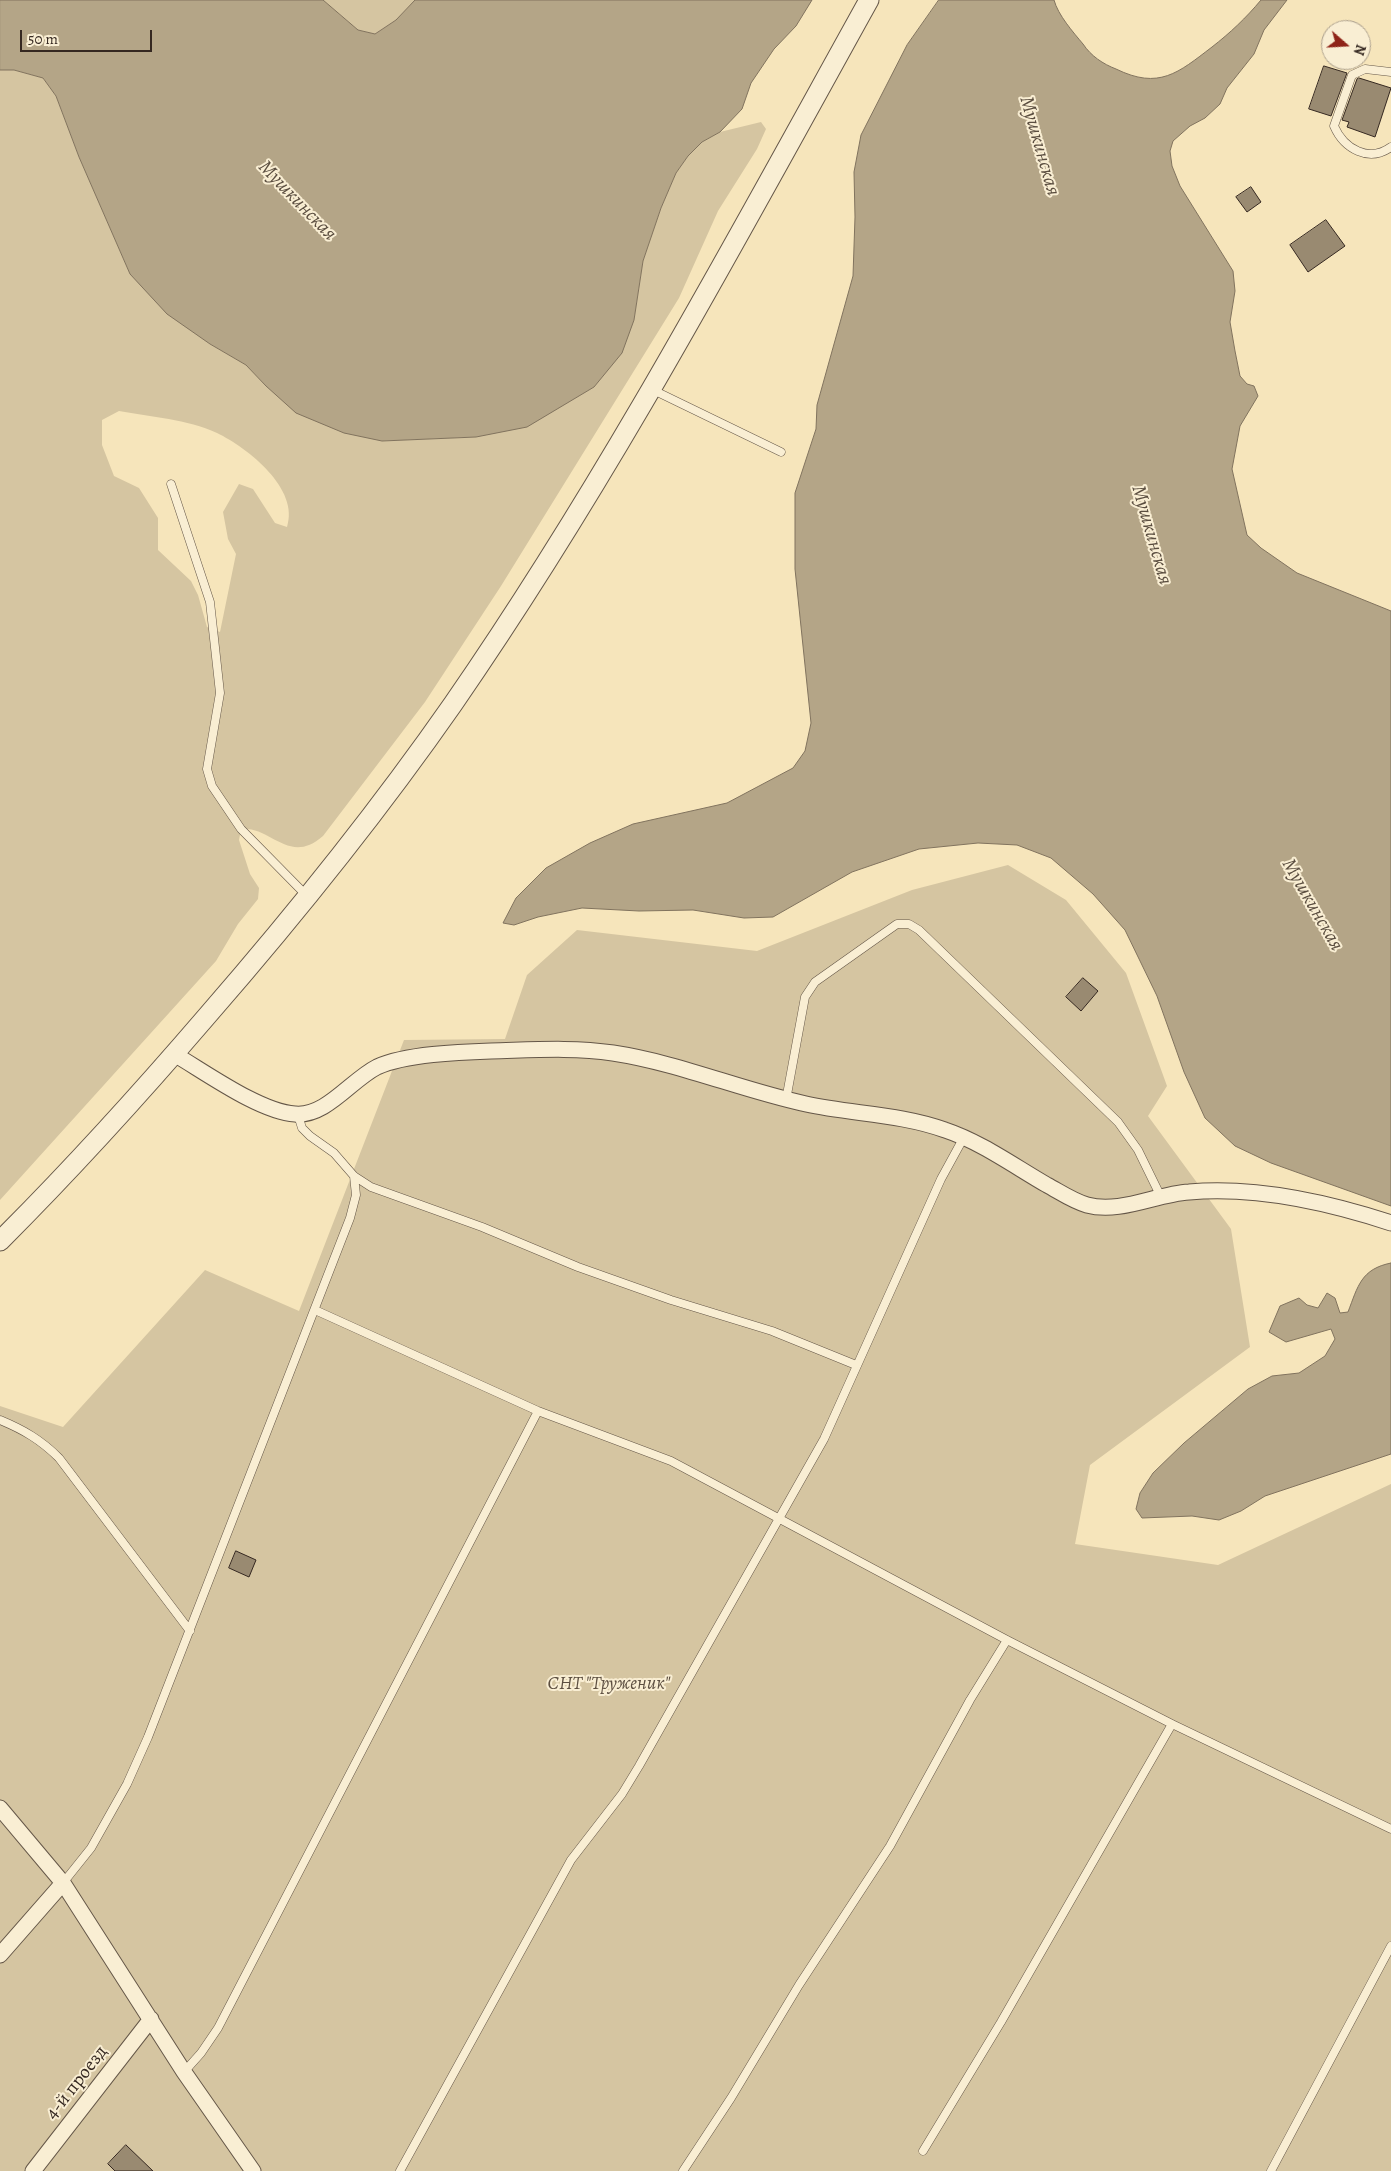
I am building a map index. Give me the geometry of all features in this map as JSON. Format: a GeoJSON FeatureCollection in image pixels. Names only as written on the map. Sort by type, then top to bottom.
{"type":"FeatureCollection","features":[{"type":"Feature","properties":{"kind":"street"},"geometry":{"type":"LineString","coordinates":[[0,1241],[94,1145],[309,897],[385,798],[453,704],[576,514],[651,389],[869,0]]}},
{"type":"Feature","properties":{"kind":"street"},"geometry":{"type":"LineString","coordinates":[[174,1054],[250,1099],[280,1112],[298,1115],[315,1111],[378,1066],[401,1059],[487,1051],[566,1049],[614,1053],[696,1073],[786,1100],[843,1111],[914,1121],[964,1137],[1068,1197],[1088,1205],[1108,1207],[1187,1192],[1258,1193],[1306,1200],[1356,1211],[1391,1223]]}},
{"type":"Feature","properties":{"kind":"street"},"geometry":{"type":"LineString","coordinates":[[0,1808],[63,1882],[184,2072],[252,2171]]}},
{"type":"Feature","properties":{"kind":"street"},"geometry":{"type":"LineString","coordinates":[[0,1954],[63,1882]]}},
{"type":"Feature","properties":{"kind":"street","name":"4-й проезд"},"geometry":{"type":"LineString","coordinates":[[33,2171],[151,2019]]}},
{"type":"Feature","properties":{"kind":"lane"},"geometry":{"type":"LineString","coordinates":[[1390,69],[1365,69],[1352,75],[1334,126],[1338,137],[1351,149],[1366,154],[1385,151],[1391,147]]}},
{"type":"Feature","properties":{"kind":"lane"},"geometry":{"type":"LineString","coordinates":[[651,389],[780,452]]}},
{"type":"Feature","properties":{"kind":"lane"},"geometry":{"type":"LineString","coordinates":[[171,484],[210,602],[220,693],[207,769],[212,786],[241,829],[309,897]]}},
{"type":"Feature","properties":{"kind":"lane"},"geometry":{"type":"LineString","coordinates":[[786,1100],[805,997],[815,982],[897,924],[909,924],[919,930],[1118,1122],[1138,1150],[1161,1197]]}},
{"type":"Feature","properties":{"kind":"lane"},"geometry":{"type":"LineString","coordinates":[[298,1115],[302,1128],[310,1136],[334,1152],[354,1176],[371,1187],[482,1227],[578,1267],[672,1300],[772,1331],[856,1365]]}},
{"type":"Feature","properties":{"kind":"lane"},"geometry":{"type":"LineString","coordinates":[[400,2171],[571,1860],[622,1794],[639,1766],[824,1439],[941,1179],[964,1137]]}},
{"type":"Feature","properties":{"kind":"lane"},"geometry":{"type":"LineString","coordinates":[[63,1882],[91,1848],[127,1784],[155,1720],[350,1218],[356,1195],[354,1176]]}},
{"type":"Feature","properties":{"kind":"lane"},"geometry":{"type":"LineString","coordinates":[[315,1310],[538,1411],[671,1461],[1007,1640],[1172,1724],[1391,1829]]}},
{"type":"Feature","properties":{"kind":"lane"},"geometry":{"type":"LineString","coordinates":[[184,2072],[201,2053],[218,2028],[538,1411]]}},
{"type":"Feature","properties":{"kind":"lane"},"geometry":{"type":"LineString","coordinates":[[0,1420],[24,1430],[43,1442],[60,1458],[190,1631]]}},
{"type":"Feature","properties":{"kind":"lane"},"geometry":{"type":"LineString","coordinates":[[683,2171],[731,2098],[804,1977],[890,1846],[970,1700],[1007,1640]]}},
{"type":"Feature","properties":{"kind":"lane"},"geometry":{"type":"LineString","coordinates":[[923,2151],[1001,2022],[1172,1724]]}},
{"type":"Feature","properties":{"kind":"lane"},"geometry":{"type":"LineString","coordinates":[[1271,2171],[1391,1946]]}},
{"type":"Feature","properties":{"kind":"green space"},"geometry":{"type":"Polygon","coordinates":[[[323,0],[415,0],[396,20],[375,34],[358,30],[323,0]]]}},
{"type":"Feature","properties":{"kind":"green space"},"geometry":{"type":"Polygon","coordinates":[[[0,70],[14,70],[43,78],[56,96],[79,157],[130,274],[210,344],[246,365],[266,386],[382,441],[476,437],[563,404],[594,387],[634,320],[643,261],[661,208],[676,173],[688,156],[702,142],[720,132],[761,122],[766,129],[757,149],[718,211],[679,298],[501,586],[425,702],[323,836],[311,844],[300,847],[280,843],[262,833],[241,829],[239,840],[250,874],[259,888],[258,899],[238,924],[216,961],[0,1200],[0,70]],[[119,411],[102,420],[102,445],[114,476],[139,488],[158,518],[158,550],[191,581],[198,595],[207,627],[220,632],[236,554],[228,539],[223,512],[239,484],[253,489],[275,523],[287,527],[289,513],[286,498],[279,485],[256,459],[217,433],[194,424],[119,411]]]}},
{"type":"Feature","properties":{"kind":"green space","name":"СНТ \"Труженик\""},"geometry":{"type":"Polygon","coordinates":[[[1008,865],[1066,900],[1126,973],[1167,1086],[1148,1116],[1231,1229],[1250,1347],[1090,1465],[1075,1544],[1218,1565],[1391,1484],[1391,2171],[0,2171],[0,1406],[63,1427],[205,1270],[299,1311],[404,1040],[505,1039],[527,975],[577,930],[757,951],[912,890],[1008,865]]]}},
{"type":"Feature","properties":{"kind":"water","name":"Мушкинская"},"geometry":{"type":"Polygon","coordinates":[[[0,0],[323,0],[358,30],[375,34],[396,20],[415,0],[812,0],[796,26],[774,49],[751,83],[742,109],[720,132],[702,142],[688,156],[676,173],[661,208],[643,261],[634,320],[622,353],[594,387],[527,427],[476,437],[382,441],[344,433],[296,413],[246,365],[210,344],[167,314],[130,274],[79,157],[56,96],[43,78],[14,70],[0,70],[0,0]]]}},
{"type":"Feature","properties":{"kind":"water","name":"Мушкинская"},"geometry":{"type":"Polygon","coordinates":[[[939,0],[1054,0],[1066,23],[1086,48],[1098,59],[1111,67],[1131,75],[1156,78],[1178,71],[1219,42],[1261,0],[1287,0],[1264,30],[1254,54],[1227,88],[1220,104],[1205,118],[1190,126],[1173,141],[1170,151],[1172,166],[1180,186],[1233,271],[1235,291],[1230,322],[1240,376],[1247,384],[1254,386],[1258,396],[1240,426],[1232,469],[1247,535],[1261,548],[1297,573],[1391,611],[1391,1206],[1271,1163],[1235,1146],[1205,1118],[1184,1072],[1157,996],[1125,930],[1093,894],[1051,858],[1017,845],[978,843],[919,849],[852,872],[773,917],[744,918],[693,910],[639,911],[582,908],[538,917],[514,925],[503,923],[516,898],[546,868],[590,843],[633,824],[727,803],[793,768],[805,751],[811,723],[795,569],[795,493],[816,429],[817,405],[853,276],[854,172],[861,135],[907,45],[939,0]]]}},
{"type":"Feature","properties":{"kind":"water"},"geometry":{"type":"Polygon","coordinates":[[[1391,1263],[1391,1454],[1265,1496],[1241,1511],[1219,1520],[1192,1516],[1142,1518],[1136,1509],[1140,1493],[1153,1473],[1184,1443],[1248,1389],[1272,1376],[1299,1373],[1325,1356],[1335,1339],[1331,1329],[1286,1342],[1269,1332],[1280,1306],[1299,1298],[1307,1305],[1318,1308],[1327,1293],[1335,1298],[1340,1313],[1348,1312],[1358,1287],[1367,1274],[1391,1263]]]}},
{"type":"Feature","properties":{"kind":"building"},"geometry":{"type":"Polygon","coordinates":[[[1323,70],[1337,70],[1347,73],[1331,116],[1309,109],[1323,70]]]}},
{"type":"Feature","properties":{"kind":"building"},"geometry":{"type":"Polygon","coordinates":[[[1359,78],[1391,88],[1375,137],[1347,127],[1349,122],[1342,120],[1359,78]]]}},
{"type":"Feature","properties":{"kind":"building"},"geometry":{"type":"Polygon","coordinates":[[[1251,187],[1261,202],[1247,212],[1236,197],[1251,187]]]}},
{"type":"Feature","properties":{"kind":"building"},"geometry":{"type":"Polygon","coordinates":[[[1326,220],[1345,246],[1308,272],[1290,245],[1326,220]]]}},
{"type":"Feature","properties":{"kind":"building"},"geometry":{"type":"Polygon","coordinates":[[[1083,978],[1098,991],[1081,1011],[1066,997],[1083,978]]]}},
{"type":"Feature","properties":{"kind":"building"},"geometry":{"type":"Polygon","coordinates":[[[236,1551],[256,1560],[249,1577],[229,1568],[236,1551]]]}},
{"type":"Feature","properties":{"kind":"building"},"geometry":{"type":"Polygon","coordinates":[[[126,2145],[153,2171],[115,2171],[108,2164],[126,2145]]]}}]}
